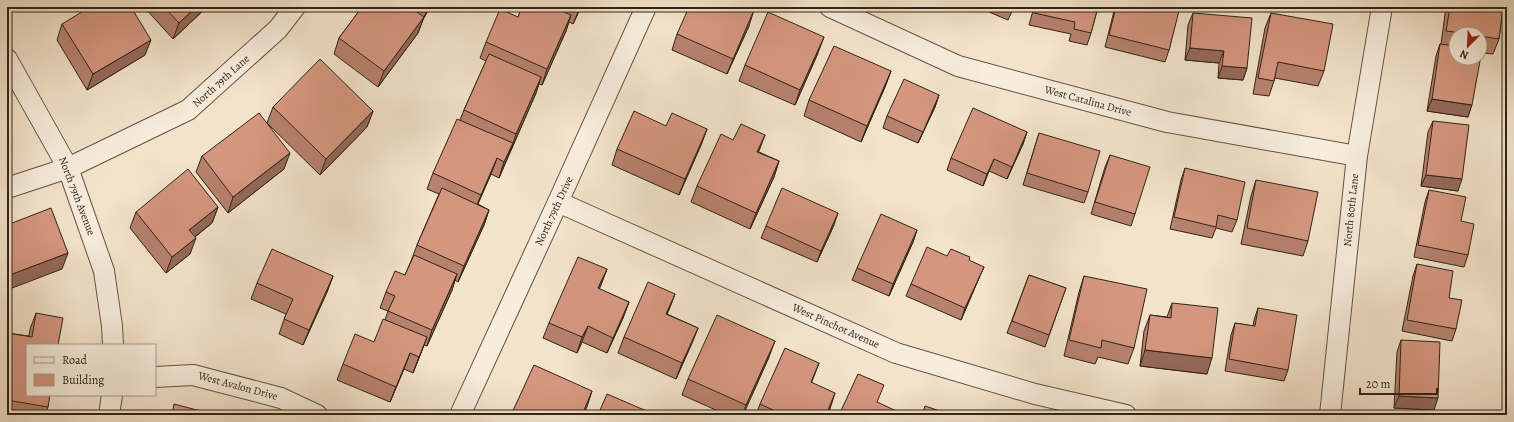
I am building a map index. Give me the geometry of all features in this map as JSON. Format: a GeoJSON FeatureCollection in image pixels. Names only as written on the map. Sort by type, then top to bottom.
{"type":"FeatureCollection","features":[{"type":"Feature","properties":{"kind":"street","name":"North 79th Lane"},"geometry":{"type":"LineString","coordinates":[[7,188],[68,168],[188,110],[278,29],[295,7]]}},
{"type":"Feature","properties":{"kind":"street","name":"North 79th Drive"},"geometry":{"type":"LineString","coordinates":[[460,415],[646,7]]}},
{"type":"Feature","properties":{"kind":"street","name":"West Catalina Drive"},"geometry":{"type":"LineString","coordinates":[[830,7],[958,66],[1167,122],[1357,156]]}},
{"type":"Feature","properties":{"kind":"street","name":"North 80th Lane"},"geometry":{"type":"LineString","coordinates":[[1330,415],[1357,156],[1382,7]]}},
{"type":"Feature","properties":{"kind":"street","name":"North 79th Avenue"},"geometry":{"type":"LineString","coordinates":[[7,60],[68,168],[104,271],[112,326],[113,344]]}},
{"type":"Feature","properties":{"kind":"street","name":"West Pinchot Avenue"},"geometry":{"type":"LineString","coordinates":[[558,202],[896,353],[1035,394],[1126,415]]}},
{"type":"Feature","properties":{"kind":"street","name":"West Avalon Drive"},"geometry":{"type":"LineString","coordinates":[[156,377],[193,374],[281,398],[317,415]]}},
{"type":"Feature","properties":{"kind":"street"},"geometry":{"type":"LineString","coordinates":[[109,415],[112,396]]}},
{"type":"Feature","properties":{"kind":"building"},"geometry":{"type":"Polygon","coordinates":[[[90,7],[131,7],[151,40],[93,74],[62,24],[90,7]]]}},
{"type":"Feature","properties":{"kind":"building"},"geometry":{"type":"Polygon","coordinates":[[[164,7],[196,7],[179,23],[164,7]]]}},
{"type":"Feature","properties":{"kind":"building"},"geometry":{"type":"Polygon","coordinates":[[[362,7],[410,7],[424,17],[384,71],[339,38],[362,7]]]}},
{"type":"Feature","properties":{"kind":"building"},"geometry":{"type":"Polygon","coordinates":[[[522,7],[552,7],[571,15],[547,69],[486,42],[500,9],[518,17],[522,7]]]}},
{"type":"Feature","properties":{"kind":"building"},"geometry":{"type":"Polygon","coordinates":[[[689,7],[747,7],[754,10],[733,59],[677,34],[689,7]]]}},
{"type":"Feature","properties":{"kind":"building"},"geometry":{"type":"Polygon","coordinates":[[[1035,7],[1098,7],[1091,33],[1074,29],[1075,22],[1034,13],[1035,7]]]}},
{"type":"Feature","properties":{"kind":"building"},"geometry":{"type":"Polygon","coordinates":[[[1116,7],[1180,7],[1169,50],[1109,35],[1116,7]]]}},
{"type":"Feature","properties":{"kind":"building"},"geometry":{"type":"Polygon","coordinates":[[[1450,7],[1503,7],[1499,39],[1488,37],[1488,26],[1448,26],[1448,31],[1446,31],[1450,7]]]}},
{"type":"Feature","properties":{"kind":"building"},"geometry":{"type":"Polygon","coordinates":[[[768,12],[824,37],[800,90],[745,65],[768,12]]]}},
{"type":"Feature","properties":{"kind":"building"},"geometry":{"type":"Polygon","coordinates":[[[1193,13],[1252,18],[1247,68],[1222,66],[1224,51],[1190,48],[1193,13]]]}},
{"type":"Feature","properties":{"kind":"building"},"geometry":{"type":"Polygon","coordinates":[[[1271,13],[1333,24],[1324,71],[1278,62],[1274,81],[1258,78],[1271,13]]]}},
{"type":"Feature","properties":{"kind":"building"},"geometry":{"type":"Polygon","coordinates":[[[1440,44],[1448,45],[1448,66],[1479,66],[1472,105],[1432,99],[1440,44]]]}},
{"type":"Feature","properties":{"kind":"building"},"geometry":{"type":"Polygon","coordinates":[[[834,46],[891,71],[867,126],[809,100],[834,46]]]}},
{"type":"Feature","properties":{"kind":"building"},"geometry":{"type":"Polygon","coordinates":[[[489,54],[541,77],[516,134],[464,110],[489,54]]]}},
{"type":"Feature","properties":{"kind":"building"},"geometry":{"type":"Polygon","coordinates":[[[320,59],[373,111],[326,159],[273,107],[320,59]]]}},
{"type":"Feature","properties":{"kind":"building"},"geometry":{"type":"Polygon","coordinates":[[[904,79],[939,95],[923,132],[887,116],[904,79]]]}},
{"type":"Feature","properties":{"kind":"building"},"geometry":{"type":"Polygon","coordinates":[[[973,108],[1027,132],[1012,167],[994,159],[987,174],[951,158],[973,108]]]}},
{"type":"Feature","properties":{"kind":"building"},"geometry":{"type":"Polygon","coordinates":[[[634,111],[666,126],[672,113],[707,129],[685,179],[617,149],[634,111]]]}},
{"type":"Feature","properties":{"kind":"building"},"geometry":{"type":"Polygon","coordinates":[[[259,113],[290,153],[233,197],[202,156],[259,113]]]}},
{"type":"Feature","properties":{"kind":"building"},"geometry":{"type":"Polygon","coordinates":[[[457,119],[513,143],[504,162],[497,158],[481,195],[433,173],[457,119]]]}},
{"type":"Feature","properties":{"kind":"building"},"geometry":{"type":"Polygon","coordinates":[[[1433,121],[1469,125],[1462,179],[1426,175],[1433,121]]]}},
{"type":"Feature","properties":{"kind":"building"},"geometry":{"type":"Polygon","coordinates":[[[741,124],[765,135],[757,152],[779,161],[756,213],[697,186],[721,134],[733,140],[741,124]]]}},
{"type":"Feature","properties":{"kind":"building"},"geometry":{"type":"Polygon","coordinates":[[[1039,133],[1100,151],[1088,192],[1027,173],[1039,133]]]}},
{"type":"Feature","properties":{"kind":"building"},"geometry":{"type":"Polygon","coordinates":[[[1110,155],[1150,167],[1135,214],[1095,202],[1110,155]]]}},
{"type":"Feature","properties":{"kind":"building"},"geometry":{"type":"Polygon","coordinates":[[[1185,168],[1245,182],[1237,220],[1218,215],[1216,227],[1174,217],[1185,168]]]}},
{"type":"Feature","properties":{"kind":"building"},"geometry":{"type":"Polygon","coordinates":[[[188,169],[218,207],[189,230],[196,238],[172,257],[136,212],[188,169]]]}},
{"type":"Feature","properties":{"kind":"building"},"geometry":{"type":"Polygon","coordinates":[[[1256,180],[1318,192],[1308,241],[1247,228],[1256,180]]]}},
{"type":"Feature","properties":{"kind":"building"},"geometry":{"type":"Polygon","coordinates":[[[442,188],[489,210],[464,266],[417,245],[442,188]]]}},
{"type":"Feature","properties":{"kind":"building"},"geometry":{"type":"Polygon","coordinates":[[[782,188],[838,213],[821,251],[766,226],[782,188]]]}},
{"type":"Feature","properties":{"kind":"building"},"geometry":{"type":"Polygon","coordinates":[[[1429,190],[1466,197],[1461,221],[1474,224],[1468,255],[1418,245],[1429,190]]]}},
{"type":"Feature","properties":{"kind":"building"},"geometry":{"type":"Polygon","coordinates":[[[51,208],[68,253],[7,276],[7,225],[51,208]]]}},
{"type":"Feature","properties":{"kind":"building"},"geometry":{"type":"Polygon","coordinates":[[[881,214],[917,230],[893,284],[857,268],[881,214]]]}},
{"type":"Feature","properties":{"kind":"building"},"geometry":{"type":"Polygon","coordinates":[[[927,247],[947,256],[951,249],[970,257],[969,260],[984,267],[965,308],[911,284],[927,247]]]}},
{"type":"Feature","properties":{"kind":"building"},"geometry":{"type":"Polygon","coordinates":[[[272,249],[333,276],[309,330],[284,319],[293,299],[257,283],[272,249]]]}},
{"type":"Feature","properties":{"kind":"building"},"geometry":{"type":"Polygon","coordinates":[[[414,255],[457,274],[432,330],[388,311],[395,296],[386,292],[395,271],[405,275],[414,255]]]}},
{"type":"Feature","properties":{"kind":"building"},"geometry":{"type":"Polygon","coordinates":[[[578,257],[607,269],[598,288],[629,302],[613,338],[588,326],[582,337],[549,323],[578,257]]]}},
{"type":"Feature","properties":{"kind":"building"},"geometry":{"type":"Polygon","coordinates":[[[1417,264],[1453,271],[1449,298],[1462,300],[1456,329],[1407,320],[1417,264]]]}},
{"type":"Feature","properties":{"kind":"building"},"geometry":{"type":"Polygon","coordinates":[[[1029,275],[1066,288],[1049,335],[1012,321],[1029,275]]]}},
{"type":"Feature","properties":{"kind":"building"},"geometry":{"type":"Polygon","coordinates":[[[1084,276],[1147,289],[1134,348],[1102,340],[1101,348],[1069,340],[1084,276]]]}},
{"type":"Feature","properties":{"kind":"building"},"geometry":{"type":"Polygon","coordinates":[[[648,282],[675,294],[666,314],[698,328],[682,363],[624,337],[648,282]]]}},
{"type":"Feature","properties":{"kind":"building"},"geometry":{"type":"Polygon","coordinates":[[[1172,303],[1218,308],[1212,358],[1145,350],[1150,315],[1171,318],[1172,303]]]}},
{"type":"Feature","properties":{"kind":"building"},"geometry":{"type":"Polygon","coordinates":[[[1258,308],[1297,315],[1288,370],[1229,359],[1235,323],[1255,326],[1258,308]]]}},
{"type":"Feature","properties":{"kind":"building"},"geometry":{"type":"Polygon","coordinates":[[[36,313],[63,318],[58,344],[26,344],[26,396],[50,396],[48,407],[7,400],[7,333],[32,337],[36,313]]]}},
{"type":"Feature","properties":{"kind":"building"},"geometry":{"type":"Polygon","coordinates":[[[717,315],[775,341],[746,405],[688,379],[717,315]]]}},
{"type":"Feature","properties":{"kind":"building"},"geometry":{"type":"Polygon","coordinates":[[[383,319],[427,337],[419,357],[410,353],[396,387],[343,364],[355,334],[374,342],[383,319]]]}},
{"type":"Feature","properties":{"kind":"building"},"geometry":{"type":"Polygon","coordinates":[[[1401,340],[1440,342],[1438,398],[1399,396],[1401,340]]]}},
{"type":"Feature","properties":{"kind":"building"},"geometry":{"type":"Polygon","coordinates":[[[785,348],[819,363],[811,382],[835,393],[826,415],[784,415],[760,404],[785,348]]]}},
{"type":"Feature","properties":{"kind":"building"},"geometry":{"type":"Polygon","coordinates":[[[534,365],[592,391],[582,415],[511,415],[534,365]]]}},
{"type":"Feature","properties":{"kind":"building"},"geometry":{"type":"Polygon","coordinates":[[[858,374],[884,385],[877,402],[905,415],[839,415],[858,374]]]}},
{"type":"Feature","properties":{"kind":"building"},"geometry":{"type":"Polygon","coordinates":[[[607,394],[656,415],[598,415],[607,394]]]}},
{"type":"Feature","properties":{"kind":"building"},"geometry":{"type":"Polygon","coordinates":[[[174,404],[216,415],[172,415],[174,404]]]}},
{"type":"Feature","properties":{"kind":"building"},"geometry":{"type":"Polygon","coordinates":[[[925,406],[952,415],[922,415],[925,406]]]}}]}
